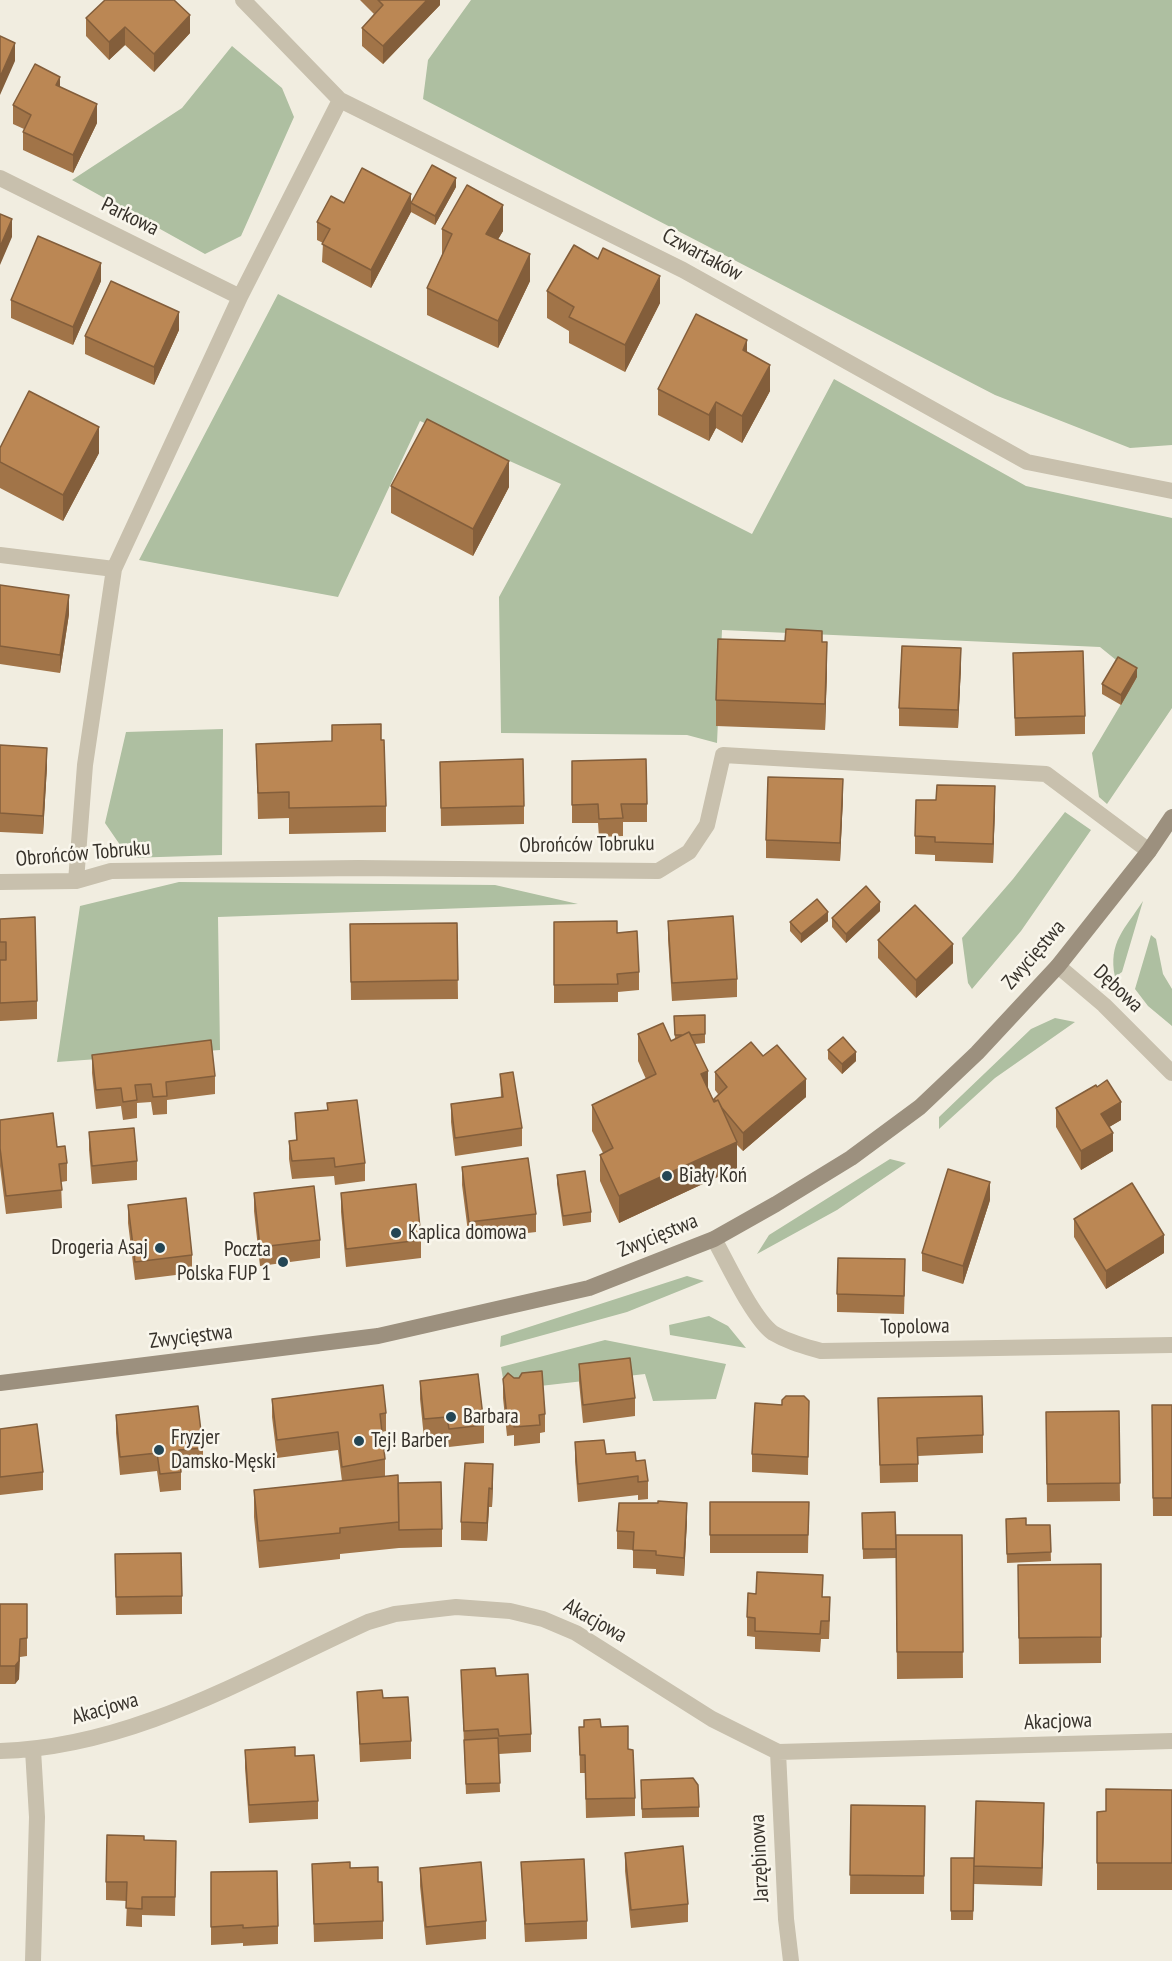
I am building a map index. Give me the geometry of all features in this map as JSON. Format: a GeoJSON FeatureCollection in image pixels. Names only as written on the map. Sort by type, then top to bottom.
{"type":"FeatureCollection","features":[{"type":"Feature","properties":{"kind":"main road","name":"Zwycięstwa"},"geometry":{"type":"LineString","coordinates":[[0,1383],[378,1336],[588,1288],[714,1239],[851,1158],[920,1107],[977,1053],[1058,966],[1149,851],[1172,817]]}},
{"type":"Feature","properties":{"kind":"street","name":"Czwartaków"},"geometry":{"type":"LineString","coordinates":[[243,0],[340,100],[683,270],[1027,462],[1172,491]]}},
{"type":"Feature","properties":{"kind":"street"},"geometry":{"type":"LineString","coordinates":[[76,881],[85,765],[114,569],[240,297],[340,100]]}},
{"type":"Feature","properties":{"kind":"street","name":"Parkowa"},"geometry":{"type":"LineString","coordinates":[[0,178],[240,297]]}},
{"type":"Feature","properties":{"kind":"street"},"geometry":{"type":"LineString","coordinates":[[0,555],[114,569]]}},
{"type":"Feature","properties":{"kind":"street","name":"Obrońców Tobruku"},"geometry":{"type":"LineString","coordinates":[[0,882],[76,881],[111,870],[358,868],[657,871],[689,852],[707,825],[723,755],[1046,774],[1149,851]]}},
{"type":"Feature","properties":{"kind":"street","name":"Dębowa"},"geometry":{"type":"LineString","coordinates":[[1058,966],[1104,1005],[1172,1073]]}},
{"type":"Feature","properties":{"kind":"street","name":"Topolowa"},"geometry":{"type":"LineString","coordinates":[[714,1239],[758,1318],[771,1332],[788,1341],[821,1351],[1172,1345]]}},
{"type":"Feature","properties":{"kind":"street","name":"Akacjowa"},"geometry":{"type":"LineString","coordinates":[[0,1751],[33,1750],[100,1737],[189,1706],[368,1622],[394,1614],[456,1607],[510,1611],[543,1619],[576,1633],[712,1719],[778,1752],[1172,1741]]}},
{"type":"Feature","properties":{"kind":"street"},"geometry":{"type":"LineString","coordinates":[[33,1750],[37,1817],[33,1961]]}},
{"type":"Feature","properties":{"kind":"street","name":"Jarzębinowa"},"geometry":{"type":"LineString","coordinates":[[778,1752],[790,1961]]}},
{"type":"Feature","properties":{"kind":"green space"},"geometry":{"type":"Polygon","coordinates":[[[471,0],[1172,0],[1172,445],[1130,448],[995,395],[423,99],[428,60],[471,0]]]}},
{"type":"Feature","properties":{"kind":"green space"},"geometry":{"type":"Polygon","coordinates":[[[232,46],[282,88],[294,117],[241,236],[205,254],[72,180],[182,108],[232,46]]]}},
{"type":"Feature","properties":{"kind":"green space"},"geometry":{"type":"Polygon","coordinates":[[[278,294],[752,534],[834,379],[1026,486],[1172,518],[1172,708],[1107,804],[1099,797],[1092,753],[1137,677],[1100,647],[722,630],[717,743],[687,735],[501,733],[499,597],[561,484],[420,421],[338,597],[139,560],[278,294]]]}},
{"type":"Feature","properties":{"kind":"green space"},"geometry":{"type":"Polygon","coordinates":[[[223,729],[222,855],[129,858],[105,823],[126,732],[223,729]]]}},
{"type":"Feature","properties":{"kind":"green space"},"geometry":{"type":"Polygon","coordinates":[[[1065,812],[1091,830],[1021,931],[972,989],[968,983],[962,938],[1013,879],[1065,812]]]}},
{"type":"Feature","properties":{"kind":"green space"},"geometry":{"type":"Polygon","coordinates":[[[179,882],[495,885],[578,904],[218,917],[220,1050],[57,1062],[80,906],[179,882]]]}},
{"type":"Feature","properties":{"kind":"green space"},"geometry":{"type":"Polygon","coordinates":[[[1143,901],[1122,972],[1115,977],[1113,965],[1116,945],[1124,928],[1143,901]]]}},
{"type":"Feature","properties":{"kind":"green space"},"geometry":{"type":"Polygon","coordinates":[[[1151,935],[1156,939],[1163,974],[1172,989],[1172,1026],[1148,1006],[1135,989],[1151,935]]]}},
{"type":"Feature","properties":{"kind":"green space"},"geometry":{"type":"Polygon","coordinates":[[[1055,1018],[1075,1022],[995,1078],[939,1129],[939,1117],[1031,1029],[1055,1018]]]}},
{"type":"Feature","properties":{"kind":"green space"},"geometry":{"type":"Polygon","coordinates":[[[890,1159],[906,1163],[837,1210],[757,1254],[769,1235],[890,1159]]]}},
{"type":"Feature","properties":{"kind":"green space"},"geometry":{"type":"Polygon","coordinates":[[[687,1276],[704,1281],[627,1312],[500,1347],[501,1336],[687,1276]]]}},
{"type":"Feature","properties":{"kind":"green space"},"geometry":{"type":"Polygon","coordinates":[[[709,1316],[728,1326],[746,1348],[670,1335],[669,1325],[709,1316]]]}},
{"type":"Feature","properties":{"kind":"green space"},"geometry":{"type":"Polygon","coordinates":[[[605,1340],[726,1364],[716,1399],[653,1401],[645,1374],[505,1390],[501,1367],[605,1340]]]}},
{"type":"Feature","properties":{"kind":"building"},"geometry":{"type":"Polygon","coordinates":[[[105,0],[174,0],[190,15],[154,54],[125,27],[109,42],[86,18],[105,0]]]}},
{"type":"Feature","properties":{"kind":"building"},"geometry":{"type":"Polygon","coordinates":[[[378,0],[427,0],[383,46],[362,28],[383,5],[378,0]]]}},
{"type":"Feature","properties":{"kind":"building"},"geometry":{"type":"Polygon","coordinates":[[[0,36],[15,43],[0,77],[0,36]]]}},
{"type":"Feature","properties":{"kind":"building"},"geometry":{"type":"Polygon","coordinates":[[[35,64],[60,77],[56,85],[97,104],[73,155],[23,132],[31,115],[13,105],[35,64]]]}},
{"type":"Feature","properties":{"kind":"building"},"geometry":{"type":"Polygon","coordinates":[[[432,165],[456,178],[435,216],[411,203],[432,165]]]}},
{"type":"Feature","properties":{"kind":"building"},"geometry":{"type":"Polygon","coordinates":[[[362,168],[411,194],[371,270],[322,244],[330,229],[317,222],[331,196],[344,203],[362,168]]]}},
{"type":"Feature","properties":{"kind":"building"},"geometry":{"type":"Polygon","coordinates":[[[467,185],[503,205],[486,234],[530,254],[498,321],[427,288],[452,234],[442,229],[467,185]]]}},
{"type":"Feature","properties":{"kind":"building"},"geometry":{"type":"Polygon","coordinates":[[[0,214],[12,219],[0,247],[0,214]]]}},
{"type":"Feature","properties":{"kind":"building"},"geometry":{"type":"Polygon","coordinates":[[[38,236],[101,263],[73,327],[11,300],[38,236]]]}},
{"type":"Feature","properties":{"kind":"building"},"geometry":{"type":"Polygon","coordinates":[[[574,245],[598,259],[603,248],[660,276],[625,345],[569,317],[574,307],[547,291],[574,245]]]}},
{"type":"Feature","properties":{"kind":"building"},"geometry":{"type":"Polygon","coordinates":[[[111,281],[179,312],[154,367],[85,336],[111,281]]]}},
{"type":"Feature","properties":{"kind":"building"},"geometry":{"type":"Polygon","coordinates":[[[696,314],[747,340],[743,350],[770,365],[742,416],[716,402],[709,415],[658,389],[696,314]]]}},
{"type":"Feature","properties":{"kind":"building"},"geometry":{"type":"Polygon","coordinates":[[[29,391],[99,427],[63,495],[0,462],[0,448],[29,391]]]}},
{"type":"Feature","properties":{"kind":"building"},"geometry":{"type":"Polygon","coordinates":[[[427,419],[509,461],[473,529],[391,486],[427,419]]]}},
{"type":"Feature","properties":{"kind":"building"},"geometry":{"type":"Polygon","coordinates":[[[0,585],[69,595],[60,655],[0,646],[0,585]]]}},
{"type":"Feature","properties":{"kind":"building"},"geometry":{"type":"Polygon","coordinates":[[[786,629],[822,631],[822,642],[827,642],[825,704],[716,700],[718,639],[785,641],[786,629]]]}},
{"type":"Feature","properties":{"kind":"building"},"geometry":{"type":"Polygon","coordinates":[[[902,646],[961,648],[958,710],[899,708],[902,646]]]}},
{"type":"Feature","properties":{"kind":"building"},"geometry":{"type":"Polygon","coordinates":[[[1083,651],[1085,716],[1015,718],[1013,653],[1083,651]]]}},
{"type":"Feature","properties":{"kind":"building"},"geometry":{"type":"Polygon","coordinates":[[[1118,657],[1137,668],[1121,695],[1102,684],[1118,657]]]}},
{"type":"Feature","properties":{"kind":"building"},"geometry":{"type":"Polygon","coordinates":[[[381,724],[381,740],[384,740],[386,806],[289,808],[289,792],[258,793],[256,744],[332,741],[332,725],[381,724]]]}},
{"type":"Feature","properties":{"kind":"building"},"geometry":{"type":"Polygon","coordinates":[[[0,745],[47,748],[43,816],[0,813],[0,745]]]}},
{"type":"Feature","properties":{"kind":"building"},"geometry":{"type":"Polygon","coordinates":[[[523,759],[524,806],[441,808],[440,762],[523,759]]]}},
{"type":"Feature","properties":{"kind":"building"},"geometry":{"type":"Polygon","coordinates":[[[646,759],[647,804],[621,804],[623,818],[599,819],[598,804],[572,805],[572,761],[646,759]]]}},
{"type":"Feature","properties":{"kind":"building"},"geometry":{"type":"Polygon","coordinates":[[[768,777],[843,779],[840,843],[766,840],[768,777]]]}},
{"type":"Feature","properties":{"kind":"building"},"geometry":{"type":"Polygon","coordinates":[[[937,785],[995,786],[993,844],[935,842],[935,837],[915,836],[916,800],[936,800],[937,785]]]}},
{"type":"Feature","properties":{"kind":"building"},"geometry":{"type":"Polygon","coordinates":[[[866,886],[880,902],[846,934],[832,918],[866,886]]]}},
{"type":"Feature","properties":{"kind":"building"},"geometry":{"type":"Polygon","coordinates":[[[817,899],[828,912],[801,934],[790,922],[817,899]]]}},
{"type":"Feature","properties":{"kind":"building"},"geometry":{"type":"Polygon","coordinates":[[[915,905],[953,944],[916,980],[878,940],[915,905]]]}},
{"type":"Feature","properties":{"kind":"building"},"geometry":{"type":"Polygon","coordinates":[[[733,916],[737,979],[672,983],[668,921],[733,916]]]}},
{"type":"Feature","properties":{"kind":"building"},"geometry":{"type":"Polygon","coordinates":[[[35,917],[37,1001],[0,1003],[0,960],[6,960],[6,942],[0,942],[0,919],[35,917]]]}},
{"type":"Feature","properties":{"kind":"building"},"geometry":{"type":"Polygon","coordinates":[[[617,921],[617,933],[637,931],[639,972],[617,974],[618,984],[554,985],[554,922],[617,921]]]}},
{"type":"Feature","properties":{"kind":"building"},"geometry":{"type":"Polygon","coordinates":[[[457,923],[458,980],[351,982],[350,924],[457,923]]]}},
{"type":"Feature","properties":{"kind":"building"},"geometry":{"type":"Polygon","coordinates":[[[705,1015],[705,1034],[691,1035],[689,1032],[675,1035],[674,1016],[705,1015]]]}},
{"type":"Feature","properties":{"kind":"building"},"geometry":{"type":"Polygon","coordinates":[[[663,1023],[671,1041],[689,1032],[708,1071],[701,1074],[714,1102],[718,1100],[737,1142],[619,1196],[600,1155],[613,1148],[592,1105],[656,1074],[638,1034],[663,1023]]]}},
{"type":"Feature","properties":{"kind":"building"},"geometry":{"type":"Polygon","coordinates":[[[843,1037],[856,1052],[842,1064],[828,1050],[843,1037]]]}},
{"type":"Feature","properties":{"kind":"building"},"geometry":{"type":"Polygon","coordinates":[[[211,1040],[215,1076],[166,1082],[167,1096],[153,1097],[151,1084],[135,1085],[137,1100],[123,1102],[121,1088],[96,1090],[92,1055],[211,1040]]]}},
{"type":"Feature","properties":{"kind":"building"},"geometry":{"type":"Polygon","coordinates":[[[751,1042],[763,1056],[777,1045],[806,1079],[743,1133],[718,1100],[714,1099],[727,1087],[715,1072],[751,1042]]]}},
{"type":"Feature","properties":{"kind":"building"},"geometry":{"type":"Polygon","coordinates":[[[513,1072],[522,1128],[455,1138],[451,1104],[503,1097],[500,1074],[513,1072]]]}},
{"type":"Feature","properties":{"kind":"building"},"geometry":{"type":"Polygon","coordinates":[[[1107,1080],[1121,1102],[1101,1114],[1113,1133],[1081,1151],[1056,1108],[1107,1080]]]}},
{"type":"Feature","properties":{"kind":"building"},"geometry":{"type":"Polygon","coordinates":[[[357,1100],[365,1163],[335,1167],[334,1158],[292,1161],[289,1141],[297,1140],[295,1113],[328,1110],[327,1103],[357,1100]]]}},
{"type":"Feature","properties":{"kind":"building"},"geometry":{"type":"Polygon","coordinates":[[[53,1113],[57,1147],[65,1146],[67,1163],[59,1164],[62,1190],[6,1196],[0,1148],[0,1120],[53,1113]]]}},
{"type":"Feature","properties":{"kind":"building"},"geometry":{"type":"Polygon","coordinates":[[[134,1128],[137,1161],[92,1166],[89,1132],[134,1128]]]}},
{"type":"Feature","properties":{"kind":"building"},"geometry":{"type":"Polygon","coordinates":[[[528,1158],[536,1214],[469,1222],[462,1167],[528,1158]]]}},
{"type":"Feature","properties":{"kind":"building"},"geometry":{"type":"Polygon","coordinates":[[[948,1169],[990,1182],[963,1266],[922,1253],[948,1169]]]}},
{"type":"Feature","properties":{"kind":"building"},"geometry":{"type":"Polygon","coordinates":[[[585,1171],[591,1212],[563,1216],[557,1175],[585,1171]]]}},
{"type":"Feature","properties":{"kind":"building"},"geometry":{"type":"Polygon","coordinates":[[[1132,1183],[1164,1235],[1106,1271],[1074,1219],[1132,1183]]]}},
{"type":"Feature","properties":{"kind":"building"},"geometry":{"type":"Polygon","coordinates":[[[416,1184],[421,1240],[346,1249],[341,1193],[416,1184]]]}},
{"type":"Feature","properties":{"kind":"building"},"geometry":{"type":"Polygon","coordinates":[[[314,1186],[320,1240],[260,1247],[254,1193],[314,1186]]]}},
{"type":"Feature","properties":{"kind":"building","name":"Drogeria Asaj"},"geometry":{"type":"Polygon","coordinates":[[[186,1198],[192,1255],[135,1262],[128,1205],[186,1198]]]}},
{"type":"Feature","properties":{"kind":"building"},"geometry":{"type":"Polygon","coordinates":[[[838,1258],[905,1259],[904,1296],[837,1294],[838,1258]]]}},
{"type":"Feature","properties":{"kind":"building"},"geometry":{"type":"Polygon","coordinates":[[[630,1358],[635,1398],[583,1405],[579,1364],[630,1358]]]}},
{"type":"Feature","properties":{"kind":"building"},"geometry":{"type":"Polygon","coordinates":[[[542,1371],[545,1414],[539,1415],[540,1425],[514,1427],[514,1417],[507,1417],[503,1379],[508,1373],[514,1378],[519,1378],[522,1373],[542,1371]]]}},
{"type":"Feature","properties":{"kind":"building"},"geometry":{"type":"Polygon","coordinates":[[[478,1374],[484,1425],[449,1429],[447,1417],[424,1419],[420,1381],[478,1374]]]}},
{"type":"Feature","properties":{"kind":"building"},"geometry":{"type":"Polygon","coordinates":[[[383,1385],[386,1413],[380,1414],[385,1459],[342,1467],[338,1432],[277,1440],[272,1399],[383,1385]]]}},
{"type":"Feature","properties":{"kind":"building"},"geometry":{"type":"Polygon","coordinates":[[[786,1396],[804,1396],[809,1401],[808,1457],[752,1454],[755,1403],[782,1405],[782,1400],[786,1396]]]}},
{"type":"Feature","properties":{"kind":"building"},"geometry":{"type":"Polygon","coordinates":[[[982,1396],[983,1435],[917,1438],[918,1464],[880,1465],[878,1398],[982,1396]]]}},
{"type":"Feature","properties":{"kind":"building"},"geometry":{"type":"Polygon","coordinates":[[[1152,1405],[1172,1405],[1172,1498],[1153,1498],[1152,1405]]]}},
{"type":"Feature","properties":{"kind":"building","name":"Fryzjer Damsko-Męski"},"geometry":{"type":"Polygon","coordinates":[[[198,1406],[203,1448],[179,1450],[181,1472],[160,1474],[157,1453],[120,1457],[116,1415],[198,1406]]]}},
{"type":"Feature","properties":{"kind":"building"},"geometry":{"type":"Polygon","coordinates":[[[1119,1411],[1120,1483],[1047,1484],[1046,1412],[1119,1411]]]}},
{"type":"Feature","properties":{"kind":"building"},"geometry":{"type":"Polygon","coordinates":[[[37,1424],[43,1472],[0,1477],[0,1429],[37,1424]]]}},
{"type":"Feature","properties":{"kind":"building"},"geometry":{"type":"Polygon","coordinates":[[[604,1440],[606,1454],[635,1452],[636,1461],[645,1460],[648,1481],[638,1482],[638,1476],[578,1484],[575,1442],[604,1440]]]}},
{"type":"Feature","properties":{"kind":"building"},"geometry":{"type":"Polygon","coordinates":[[[465,1463],[493,1464],[487,1523],[461,1522],[465,1463]]]}},
{"type":"Feature","properties":{"kind":"building"},"geometry":{"type":"Polygon","coordinates":[[[398,1475],[399,1522],[340,1528],[340,1533],[259,1541],[254,1490],[398,1475]]]}},
{"type":"Feature","properties":{"kind":"building"},"geometry":{"type":"Polygon","coordinates":[[[441,1482],[442,1529],[399,1530],[398,1483],[441,1482]]]}},
{"type":"Feature","properties":{"kind":"building"},"geometry":{"type":"Polygon","coordinates":[[[658,1501],[687,1503],[684,1558],[656,1555],[656,1551],[633,1550],[634,1532],[617,1531],[619,1503],[658,1503],[658,1501]]]}},
{"type":"Feature","properties":{"kind":"building"},"geometry":{"type":"Polygon","coordinates":[[[710,1502],[809,1502],[808,1535],[710,1535],[710,1502]]]}},
{"type":"Feature","properties":{"kind":"building"},"geometry":{"type":"Polygon","coordinates":[[[895,1512],[896,1549],[863,1549],[862,1513],[895,1512]]]}},
{"type":"Feature","properties":{"kind":"building"},"geometry":{"type":"Polygon","coordinates":[[[1026,1518],[1026,1525],[1050,1525],[1051,1552],[1007,1554],[1006,1519],[1026,1518]]]}},
{"type":"Feature","properties":{"kind":"building"},"geometry":{"type":"Polygon","coordinates":[[[896,1535],[962,1535],[963,1652],[897,1652],[896,1535]]]}},
{"type":"Feature","properties":{"kind":"building"},"geometry":{"type":"Polygon","coordinates":[[[181,1553],[182,1596],[116,1597],[115,1554],[181,1553]]]}},
{"type":"Feature","properties":{"kind":"building"},"geometry":{"type":"Polygon","coordinates":[[[1101,1564],[1101,1637],[1019,1638],[1018,1565],[1101,1564]]]}},
{"type":"Feature","properties":{"kind":"building"},"geometry":{"type":"Polygon","coordinates":[[[757,1572],[823,1575],[822,1597],[830,1597],[829,1621],[821,1621],[820,1634],[755,1631],[755,1618],[747,1617],[748,1593],[756,1594],[757,1572]]]}},
{"type":"Feature","properties":{"kind":"building"},"geometry":{"type":"Polygon","coordinates":[[[0,1604],[27,1604],[27,1638],[20,1639],[19,1661],[15,1666],[0,1666],[0,1604]]]}},
{"type":"Feature","properties":{"kind":"building"},"geometry":{"type":"Polygon","coordinates":[[[495,1668],[496,1676],[528,1674],[531,1734],[499,1736],[498,1729],[464,1731],[461,1670],[495,1668]]]}},
{"type":"Feature","properties":{"kind":"building"},"geometry":{"type":"Polygon","coordinates":[[[382,1690],[383,1698],[408,1697],[411,1741],[360,1744],[357,1692],[382,1690]]]}},
{"type":"Feature","properties":{"kind":"building"},"geometry":{"type":"Polygon","coordinates":[[[600,1719],[601,1727],[628,1726],[628,1749],[633,1750],[635,1798],[586,1799],[585,1755],[580,1755],[579,1727],[584,1727],[584,1720],[600,1719]]]}},
{"type":"Feature","properties":{"kind":"building"},"geometry":{"type":"Polygon","coordinates":[[[498,1738],[500,1783],[466,1784],[464,1740],[498,1738]]]}},
{"type":"Feature","properties":{"kind":"building"},"geometry":{"type":"Polygon","coordinates":[[[295,1747],[295,1756],[314,1755],[318,1801],[249,1805],[245,1750],[295,1747]]]}},
{"type":"Feature","properties":{"kind":"building"},"geometry":{"type":"Polygon","coordinates":[[[693,1778],[698,1785],[699,1807],[642,1809],[641,1780],[693,1778]]]}},
{"type":"Feature","properties":{"kind":"building"},"geometry":{"type":"Polygon","coordinates":[[[1106,1789],[1172,1790],[1172,1863],[1097,1863],[1097,1812],[1106,1811],[1106,1789]]]}},
{"type":"Feature","properties":{"kind":"building"},"geometry":{"type":"Polygon","coordinates":[[[976,1801],[1044,1803],[1042,1868],[974,1866],[976,1801]]]}},
{"type":"Feature","properties":{"kind":"building"},"geometry":{"type":"Polygon","coordinates":[[[851,1805],[925,1806],[924,1876],[850,1875],[851,1805]]]}},
{"type":"Feature","properties":{"kind":"building"},"geometry":{"type":"Polygon","coordinates":[[[107,1835],[144,1836],[144,1840],[176,1841],[175,1897],[142,1897],[142,1909],[126,1908],[127,1882],[106,1882],[107,1835]]]}},
{"type":"Feature","properties":{"kind":"building"},"geometry":{"type":"Polygon","coordinates":[[[683,1846],[688,1904],[631,1910],[625,1853],[683,1846]]]}},
{"type":"Feature","properties":{"kind":"building"},"geometry":{"type":"Polygon","coordinates":[[[951,1858],[974,1858],[973,1911],[951,1911],[951,1858]]]}},
{"type":"Feature","properties":{"kind":"building"},"geometry":{"type":"Polygon","coordinates":[[[584,1859],[587,1921],[525,1924],[521,1862],[584,1859]]]}},
{"type":"Feature","properties":{"kind":"building"},"geometry":{"type":"Polygon","coordinates":[[[350,1862],[350,1868],[378,1867],[378,1882],[382,1882],[383,1921],[314,1924],[312,1864],[350,1862]]]}},
{"type":"Feature","properties":{"kind":"building"},"geometry":{"type":"Polygon","coordinates":[[[481,1862],[486,1921],[426,1927],[420,1868],[481,1862]]]}},
{"type":"Feature","properties":{"kind":"building"},"geometry":{"type":"Polygon","coordinates":[[[277,1871],[278,1926],[211,1927],[211,1872],[277,1871]]]}},
{"type":"Feature","properties":{"kind":"place","name":"Biały Koń"},"geometry":{"type":"Point","coordinates":[667,1176]}},
{"type":"Feature","properties":{"kind":"place","name":"Kaplica domowa"},"geometry":{"type":"Point","coordinates":[396,1233]}},
{"type":"Feature","properties":{"kind":"place","name":"Drogeria Asaj"},"geometry":{"type":"Point","coordinates":[160,1248]}},
{"type":"Feature","properties":{"kind":"place","name":"Poczta Polska FUP 1"},"geometry":{"type":"Point","coordinates":[283,1262]}},
{"type":"Feature","properties":{"kind":"place","name":"Barbara"},"geometry":{"type":"Point","coordinates":[451,1417]}},
{"type":"Feature","properties":{"kind":"place","name":"Tej! Barber"},"geometry":{"type":"Point","coordinates":[359,1441]}},
{"type":"Feature","properties":{"kind":"place","name":"Fryzjer Damsko-Męski"},"geometry":{"type":"Point","coordinates":[159,1450]}}]}
